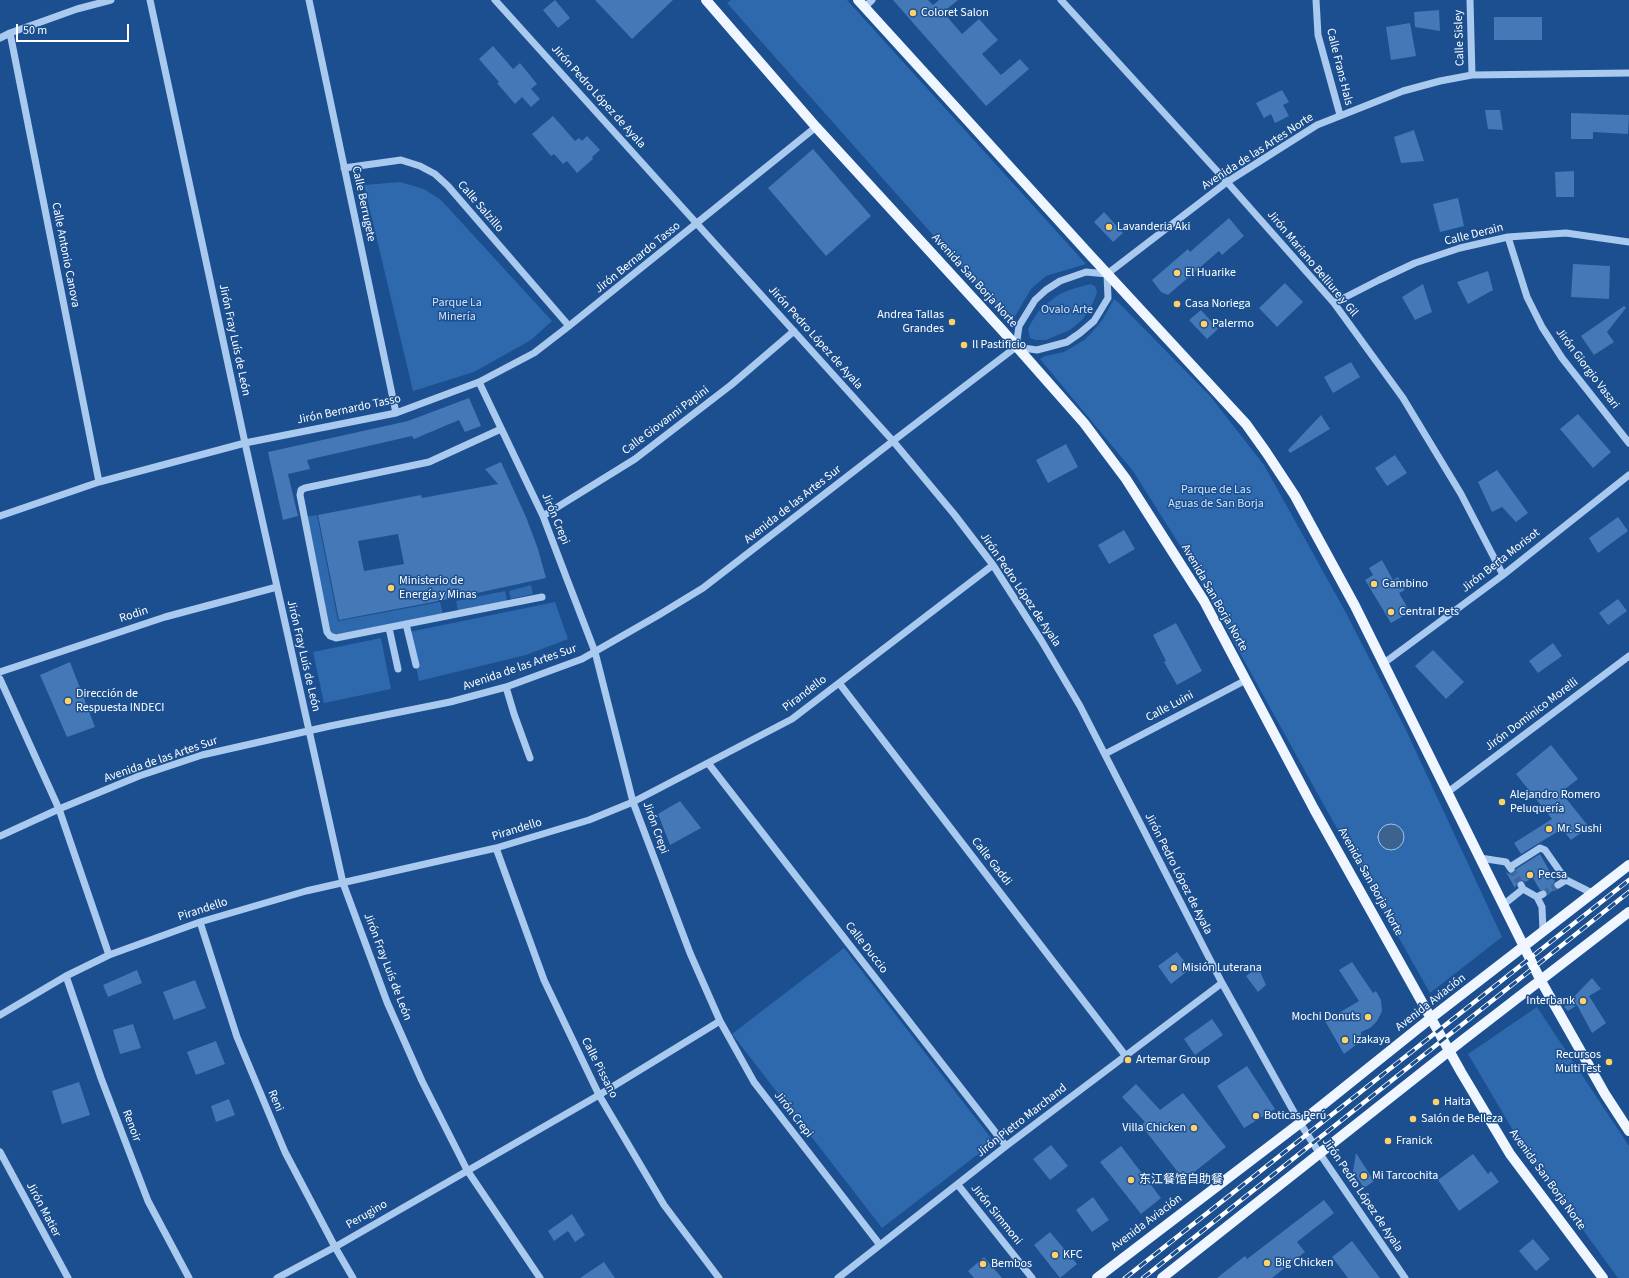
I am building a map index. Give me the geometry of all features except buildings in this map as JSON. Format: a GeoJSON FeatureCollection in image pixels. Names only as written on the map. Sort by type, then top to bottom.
{"type":"FeatureCollection","features":[{"type":"Feature","properties":{"kind":"main road","name":"Avenida San Borja Norte"},"geometry":{"type":"LineString","coordinates":[[708,1],[816,127],[1084,423],[1126,479],[1204,601],[1314,809],[1449,1051],[1510,1154],[1603,1278]]}},
{"type":"Feature","properties":{"kind":"main road"},"geometry":{"type":"LineString","coordinates":[[865,2],[1107,274],[1246,424],[1295,496],[1355,606],[1384,663],[1541,981],[1605,1094],[1629,1131]]}},
{"type":"Feature","properties":{"kind":"main road","name":"Avenida Aviación"},"geometry":{"type":"LineString","coordinates":[[1097,1278],[1300,1123],[1431,1018],[1524,948],[1629,865]]}},
{"type":"Feature","properties":{"kind":"main road"},"geometry":{"type":"LineString","coordinates":[[1162,1278],[1449,1051],[1629,912]]}},
{"type":"Feature","properties":{"kind":"street"},"geometry":{"type":"LineString","coordinates":[[0,38],[10,32],[77,9],[111,0]]}},
{"type":"Feature","properties":{"kind":"street","name":"Jirón Fray Luís de León"},"geometry":{"type":"LineString","coordinates":[[150,0],[245,443],[343,883],[388,1002],[422,1081],[467,1170],[540,1278]]}},
{"type":"Feature","properties":{"kind":"street","name":"Calle Berrugete"},"geometry":{"type":"LineString","coordinates":[[309,0],[396,413]]}},
{"type":"Feature","properties":{"kind":"street","name":"Jirón Pedro López de Ayala"},"geometry":{"type":"LineString","coordinates":[[495,0],[893,441],[954,514],[993,565],[1080,706],[1222,983],[1300,1123],[1405,1278]]}},
{"type":"Feature","properties":{"kind":"street","name":"Jirón Mariano Belliure y Gil"},"geometry":{"type":"LineString","coordinates":[[1061,0],[1227,182],[1334,303],[1403,398],[1461,494],[1502,575]]}},
{"type":"Feature","properties":{"kind":"street","name":"Calle Frans Hals"},"geometry":{"type":"LineString","coordinates":[[1316,0],[1318,35],[1340,115]]}},
{"type":"Feature","properties":{"kind":"street","name":"Calle Sisley"},"geometry":{"type":"LineString","coordinates":[[1470,0],[1472,75]]}},
{"type":"Feature","properties":{"kind":"street","name":"Calle Antonio Canova"},"geometry":{"type":"LineString","coordinates":[[10,32],[99,482]]}},
{"type":"Feature","properties":{"kind":"street","name":"Avenida de las Artes Norte"},"geometry":{"type":"LineString","coordinates":[[1107,274],[1227,182],[1317,125],[1340,115],[1403,91],[1440,81],[1472,75],[1629,73]]}},
{"type":"Feature","properties":{"kind":"street","name":"Jirón Bernardo Tasso"},"geometry":{"type":"LineString","coordinates":[[0,516],[99,482],[245,443],[396,413],[479,382],[534,353],[697,224],[816,127]]}},
{"type":"Feature","properties":{"kind":"street","name":"Calle Salzillo"},"geometry":{"type":"LineString","coordinates":[[344,168],[401,160],[420,166],[435,174],[448,186],[569,326]]}},
{"type":"Feature","properties":{"kind":"street","name":"Calle Derain"},"geometry":{"type":"LineString","coordinates":[[1334,303],[1415,263],[1460,248],[1508,237],[1566,233],[1629,242]]}},
{"type":"Feature","properties":{"kind":"street","name":"Jirón Giorgio Vasari"},"geometry":{"type":"LineString","coordinates":[[1508,237],[1527,296],[1542,327],[1562,358],[1629,443]]}},
{"type":"Feature","properties":{"kind":"street"},"geometry":{"type":"LineString","coordinates":[[1086,272],[1107,274],[1108,298],[1094,321],[1080,333],[1067,342],[1037,350],[1016,347],[1019,326],[1034,300],[1046,290],[1070,277],[1086,272]]}},
{"type":"Feature","properties":{"kind":"street","name":"Calle Giovanni Papini"},"geometry":{"type":"LineString","coordinates":[[543,516],[635,459],[731,384],[794,331]]}},
{"type":"Feature","properties":{"kind":"street","name":"Avenida de las Artes Sur"},"geometry":{"type":"LineString","coordinates":[[0,836],[59,809],[139,776],[202,755],[450,702],[506,687],[553,671],[582,659],[703,588],[1016,347]]}},
{"type":"Feature","properties":{"kind":"street","name":"Jirón Crepi"},"geometry":{"type":"LineString","coordinates":[[479,382],[543,516],[595,652],[633,802],[690,953],[720,1021],[754,1082],[880,1245]]}},
{"type":"Feature","properties":{"kind":"street"},"geometry":{"type":"LineString","coordinates":[[501,429],[429,462],[301,490],[300,495],[327,632],[330,636],[336,638],[542,597]]}},
{"type":"Feature","properties":{"kind":"street","name":"Jirón Berta Morisot"},"geometry":{"type":"LineString","coordinates":[[1384,663],[1502,575],[1629,475]]}},
{"type":"Feature","properties":{"kind":"street","name":"Pirandello"},"geometry":{"type":"LineString","coordinates":[[0,1015],[66,976],[109,955],[200,922],[306,891],[496,848],[589,820],[633,802],[792,719],[993,565]]}},
{"type":"Feature","properties":{"kind":"street","name":"Rodin"},"geometry":{"type":"LineString","coordinates":[[0,672],[165,617],[277,587]]}},
{"type":"Feature","properties":{"kind":"street"},"geometry":{"type":"LineString","coordinates":[[406,624],[416,665]]}},
{"type":"Feature","properties":{"kind":"street"},"geometry":{"type":"LineString","coordinates":[[388,628],[398,669]]}},
{"type":"Feature","properties":{"kind":"street","name":"Jirón Dominico Morelli"},"geometry":{"type":"LineString","coordinates":[[1448,792],[1629,656]]}},
{"type":"Feature","properties":{"kind":"street"},"geometry":{"type":"LineString","coordinates":[[0,679],[59,809],[109,955]]}},
{"type":"Feature","properties":{"kind":"street","name":"Calle Luini"},"geometry":{"type":"LineString","coordinates":[[1105,754],[1246,680]]}},
{"type":"Feature","properties":{"kind":"street","name":"Calle Gaddi"},"geometry":{"type":"LineString","coordinates":[[839,683],[1125,1055]]}},
{"type":"Feature","properties":{"kind":"street"},"geometry":{"type":"LineString","coordinates":[[506,687],[530,758]]}},
{"type":"Feature","properties":{"kind":"street","name":"Calle Duccio"},"geometry":{"type":"LineString","coordinates":[[708,763],[1006,1146]]}},
{"type":"Feature","properties":{"kind":"street","name":"Calle Pissano"},"geometry":{"type":"LineString","coordinates":[[496,848],[544,980],[599,1094],[664,1205],[719,1278]]}},
{"type":"Feature","properties":{"kind":"street"},"geometry":{"type":"LineString","coordinates":[[1480,858],[1506,862],[1510,868],[1540,848],[1545,850],[1566,880],[1592,893]]}},
{"type":"Feature","properties":{"kind":"street"},"geometry":{"type":"LineString","coordinates":[[1558,885],[1566,880]]}},
{"type":"Feature","properties":{"kind":"street"},"geometry":{"type":"LineString","coordinates":[[1503,905],[1522,887],[1540,896],[1543,932]]}},
{"type":"Feature","properties":{"kind":"street","name":"Reni"},"geometry":{"type":"LineString","coordinates":[[200,922],[243,1051],[285,1152],[335,1247],[354,1278]]}},
{"type":"Feature","properties":{"kind":"street","name":"Renoir"},"geometry":{"type":"LineString","coordinates":[[66,976],[101,1078],[148,1201],[189,1278]]}},
{"type":"Feature","properties":{"kind":"street","name":"Jirón Pietro Marchand"},"geometry":{"type":"LineString","coordinates":[[838,1278],[1006,1146],[1222,983]]}},
{"type":"Feature","properties":{"kind":"street","name":"Perugino"},"geometry":{"type":"LineString","coordinates":[[277,1278],[335,1247],[599,1094],[720,1021]]}},
{"type":"Feature","properties":{"kind":"street","name":"Jirón Matier"},"geometry":{"type":"LineString","coordinates":[[0,1152],[68,1278]]}},
{"type":"Feature","properties":{"kind":"street","name":"Jirón Simmoni"},"geometry":{"type":"LineString","coordinates":[[958,1185],[1032,1278]]}},
{"type":"Feature","properties":{"kind":"green space"},"geometry":{"type":"Polygon","coordinates":[[[731,0],[847,0],[1086,264],[1046,276],[1031,289],[1011,323],[727,3],[731,0]]]}},
{"type":"Feature","properties":{"kind":"green space","name":"Parque La Minería"},"geometry":{"type":"Polygon","coordinates":[[[400,182],[424,189],[441,200],[552,321],[531,340],[474,372],[413,391],[364,185],[400,182]]]}},
{"type":"Feature","properties":{"kind":"green space","name":"Ovalo Arte"},"geometry":{"type":"Polygon","coordinates":[[[1090,284],[1095,286],[1097,293],[1090,309],[1082,320],[1070,330],[1046,340],[1036,340],[1030,338],[1028,329],[1031,323],[1038,312],[1049,302],[1058,295],[1069,290],[1090,284]]]}},
{"type":"Feature","properties":{"kind":"green space","name":"Parque de Las Aguas de San Borja"},"geometry":{"type":"Polygon","coordinates":[[[1114,299],[1210,396],[1264,465],[1345,611],[1405,728],[1502,937],[1430,993],[1316,791],[1186,555],[1133,471],[1040,359],[1045,356],[1064,352],[1084,340],[1103,319],[1114,299]]]}},
{"type":"Feature","properties":{"kind":"green space"},"geometry":{"type":"Polygon","coordinates":[[[317,515],[338,621],[440,602],[443,614],[328,636],[304,517],[317,515]]]}},
{"type":"Feature","properties":{"kind":"green space"},"geometry":{"type":"Polygon","coordinates":[[[531,585],[533,594],[511,599],[509,591],[531,585]]]}},
{"type":"Feature","properties":{"kind":"green space"},"geometry":{"type":"Polygon","coordinates":[[[505,591],[507,601],[458,611],[456,601],[505,591]]]}},
{"type":"Feature","properties":{"kind":"green space"},"geometry":{"type":"Polygon","coordinates":[[[555,602],[568,639],[526,655],[419,681],[409,632],[555,602]]]}},
{"type":"Feature","properties":{"kind":"green space"},"geometry":{"type":"Polygon","coordinates":[[[381,638],[391,689],[324,703],[313,652],[381,638]]]}},
{"type":"Feature","properties":{"kind":"green space"},"geometry":{"type":"Polygon","coordinates":[[[844,948],[994,1142],[882,1228],[732,1034],[844,948]]]}},
{"type":"Feature","properties":{"kind":"green space"},"geometry":{"type":"Polygon","coordinates":[[[1537,1007],[1629,1146],[1629,1278],[1618,1278],[1524,1149],[1468,1054],[1537,1007]]]}},
{"type":"Feature","properties":{"kind":"shaded area"},"geometry":{"type":"Polygon","coordinates":[[[1391,824],[1400,828],[1404,837],[1400,846],[1391,850],[1382,846],[1378,837],[1382,828],[1391,824]]]}},
{"type":"Feature","properties":{"kind":"tunnel"},"geometry":{"type":"LineString","coordinates":[[1511,869],[1521,885]]}},
{"type":"Feature","properties":{"kind":"tunnel"},"geometry":{"type":"LineString","coordinates":[[1543,894],[1558,885]]}},
{"type":"Feature","properties":{"kind":"railway"},"geometry":{"type":"LineString","coordinates":[[1125,1278],[1629,880]]}},
{"type":"Feature","properties":{"kind":"railway"},"geometry":{"type":"LineString","coordinates":[[1143,1278],[1629,892]]}},
{"type":"Feature","properties":{"kind":"place","name":"Coloret Salon"},"geometry":{"type":"Point","coordinates":[913,13]}},
{"type":"Feature","properties":{"kind":"place","name":"Lavanderia Aki"},"geometry":{"type":"Point","coordinates":[1109,227]}},
{"type":"Feature","properties":{"kind":"place","name":"El Huarike"},"geometry":{"type":"Point","coordinates":[1177,273]}},
{"type":"Feature","properties":{"kind":"place","name":"Casa Noriega"},"geometry":{"type":"Point","coordinates":[1177,304]}},
{"type":"Feature","properties":{"kind":"place","name":"Andrea Tallas Grandes"},"geometry":{"type":"Point","coordinates":[952,322]}},
{"type":"Feature","properties":{"kind":"place","name":"Palermo"},"geometry":{"type":"Point","coordinates":[1204,324]}},
{"type":"Feature","properties":{"kind":"place","name":"Il Pastificio"},"geometry":{"type":"Point","coordinates":[964,345]}},
{"type":"Feature","properties":{"kind":"place","name":"Gambino"},"geometry":{"type":"Point","coordinates":[1374,584]}},
{"type":"Feature","properties":{"kind":"place","name":"Ministerio de Energía y Minas"},"geometry":{"type":"Point","coordinates":[391,588]}},
{"type":"Feature","properties":{"kind":"place","name":"Central Pets"},"geometry":{"type":"Point","coordinates":[1391,612]}},
{"type":"Feature","properties":{"kind":"place","name":"Dirección de Respuesta INDECI"},"geometry":{"type":"Point","coordinates":[68,701]}},
{"type":"Feature","properties":{"kind":"place","name":"Alejandro Romero Peluquería"},"geometry":{"type":"Point","coordinates":[1502,802]}},
{"type":"Feature","properties":{"kind":"place","name":"Mr. Sushi"},"geometry":{"type":"Point","coordinates":[1549,829]}},
{"type":"Feature","properties":{"kind":"place","name":"Pecsa"},"geometry":{"type":"Point","coordinates":[1530,875]}},
{"type":"Feature","properties":{"kind":"place","name":"Misión Luterana"},"geometry":{"type":"Point","coordinates":[1174,968]}},
{"type":"Feature","properties":{"kind":"place","name":"Interbank"},"geometry":{"type":"Point","coordinates":[1583,1001]}},
{"type":"Feature","properties":{"kind":"place","name":"Mochi Donuts"},"geometry":{"type":"Point","coordinates":[1368,1017]}},
{"type":"Feature","properties":{"kind":"place","name":"Izakaya"},"geometry":{"type":"Point","coordinates":[1345,1040]}},
{"type":"Feature","properties":{"kind":"place","name":"Artemar Group"},"geometry":{"type":"Point","coordinates":[1128,1060]}},
{"type":"Feature","properties":{"kind":"place","name":"Recursos MultiTest"},"geometry":{"type":"Point","coordinates":[1609,1062]}},
{"type":"Feature","properties":{"kind":"place","name":"Haita"},"geometry":{"type":"Point","coordinates":[1436,1102]}},
{"type":"Feature","properties":{"kind":"place","name":"Boticas Perú"},"geometry":{"type":"Point","coordinates":[1256,1116]}},
{"type":"Feature","properties":{"kind":"place","name":"Salón de Belleza"},"geometry":{"type":"Point","coordinates":[1413,1119]}},
{"type":"Feature","properties":{"kind":"place","name":"Villa Chicken"},"geometry":{"type":"Point","coordinates":[1194,1128]}},
{"type":"Feature","properties":{"kind":"place","name":"Franick"},"geometry":{"type":"Point","coordinates":[1388,1141]}},
{"type":"Feature","properties":{"kind":"place","name":"Mi Tarcochita"},"geometry":{"type":"Point","coordinates":[1364,1176]}},
{"type":"Feature","properties":{"kind":"place","name":"东江餐馆自助餐"},"geometry":{"type":"Point","coordinates":[1131,1180]}},
{"type":"Feature","properties":{"kind":"place","name":"KFC"},"geometry":{"type":"Point","coordinates":[1055,1255]}},
{"type":"Feature","properties":{"kind":"place","name":"Big Chicken"},"geometry":{"type":"Point","coordinates":[1267,1263]}},
{"type":"Feature","properties":{"kind":"place","name":"Bembos"},"geometry":{"type":"Point","coordinates":[983,1264]}}]}
